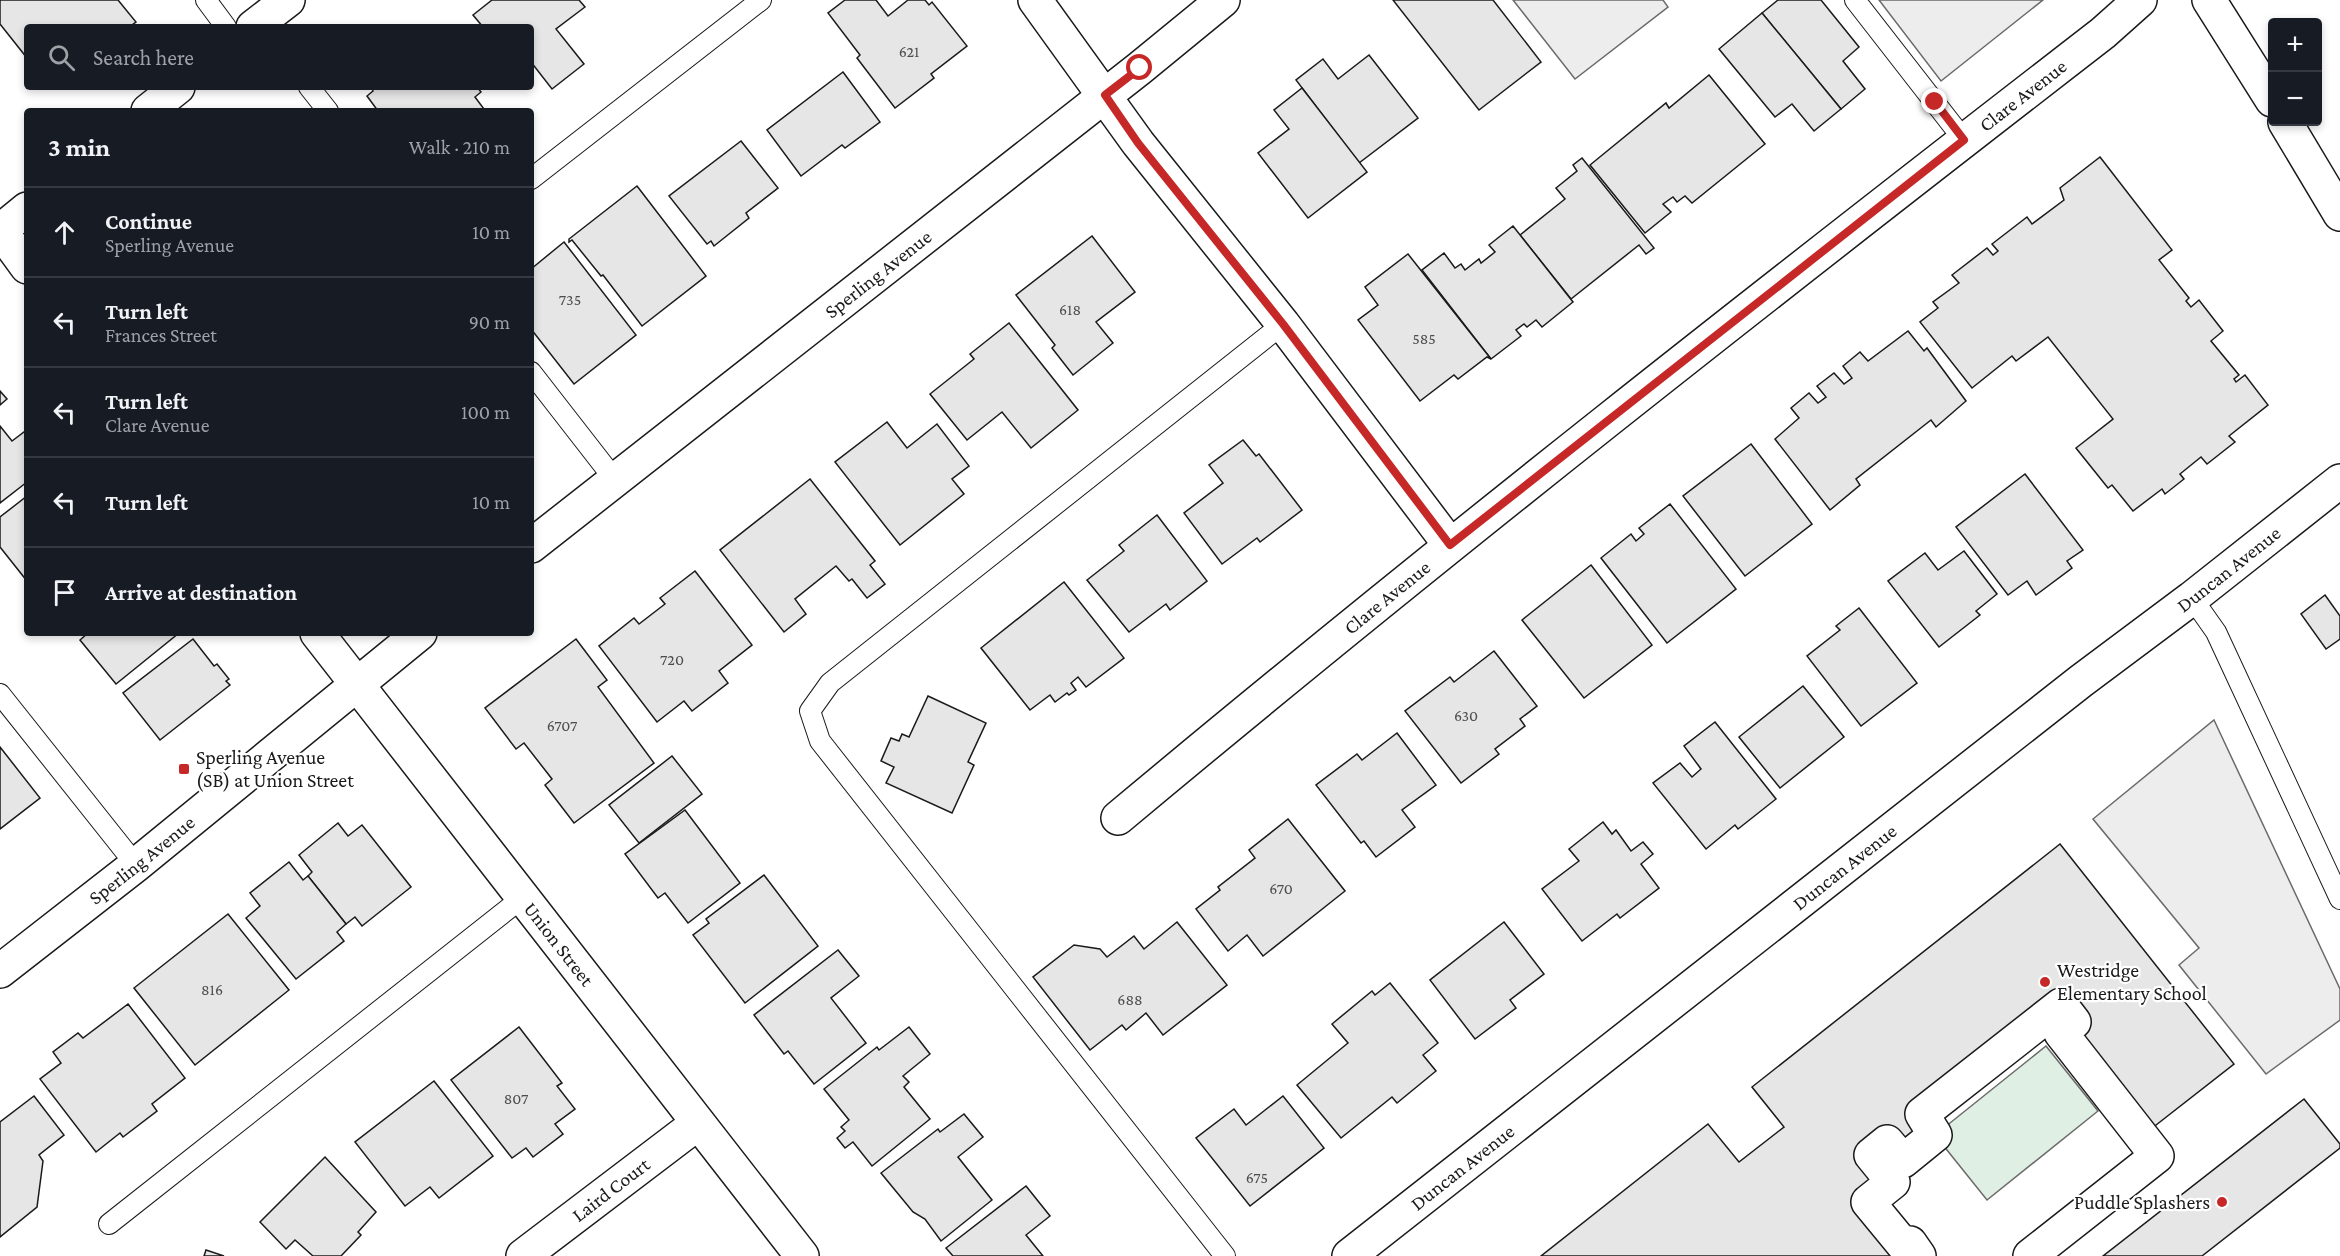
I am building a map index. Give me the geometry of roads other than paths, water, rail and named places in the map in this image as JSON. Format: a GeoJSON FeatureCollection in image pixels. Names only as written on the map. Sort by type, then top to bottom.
{"type":"FeatureCollection","features":[{"type":"Feature","properties":{"kind":"street"},"geometry":{"type":"LineString","coordinates":[[260,24],[288,0]]}},
{"type":"Feature","properties":{"kind":"street"},"geometry":{"type":"LineString","coordinates":[[1035,0],[1138,143],[1283,324],[1450,545]]}},
{"type":"Feature","properties":{"kind":"street","name":"Sperling Avenue"},"geometry":{"type":"LineString","coordinates":[[534,544],[1223,0]]}},
{"type":"Feature","properties":{"kind":"street","name":"Clare Avenue"},"geometry":{"type":"LineString","coordinates":[[1118,818],[1306,661],[1450,545],[2103,33],[2140,0]]}},
{"type":"Feature","properties":{"kind":"street"},"geometry":{"type":"LineString","coordinates":[[2210,0],[2268,94]]}},
{"type":"Feature","properties":{"kind":"street"},"geometry":{"type":"LineString","coordinates":[[152,108],[174,90]]}},
{"type":"Feature","properties":{"kind":"street"},"geometry":{"type":"LineString","coordinates":[[2287,126],[2340,214]]}},
{"type":"Feature","properties":{"kind":"street"},"geometry":{"type":"LineString","coordinates":[[24,211],[0,231],[24,263]]}},
{"type":"Feature","properties":{"kind":"street","name":"Duncan Avenue"},"geometry":{"type":"LineString","coordinates":[[1349,1256],[2071,689],[2192,598],[2340,481]]}},
{"type":"Feature","properties":{"kind":"street","name":"Union Street"},"geometry":{"type":"LineString","coordinates":[[319,636],[802,1256]]}},
{"type":"Feature","properties":{"kind":"street","name":"Sperling Avenue"},"geometry":{"type":"LineString","coordinates":[[0,971],[136,865],[416,636]]}},
{"type":"Feature","properties":{"kind":"street"},"geometry":{"type":"LineString","coordinates":[[1919,1256],[1910,1243],[1905,1247],[1868,1202],[1893,1182],[1871,1155],[1887,1142],[1903,1161],[1935,1135],[1922,1114],[2061,1005],[2074,1022],[2061,1033],[2157,1156],[2030,1256]]}},
{"type":"Feature","properties":{"kind":"street","name":"Laird Court"},"geometry":{"type":"LineString","coordinates":[[523,1256],[698,1123]]}},
{"type":"Feature","properties":{"kind":"lane"},"geometry":{"type":"LineString","coordinates":[[206,0],[224,24]]}},
{"type":"Feature","properties":{"kind":"lane"},"geometry":{"type":"LineString","coordinates":[[534,177],[761,0]]}},
{"type":"Feature","properties":{"kind":"lane"},"geometry":{"type":"LineString","coordinates":[[1855,0],[1964,140]]}},
{"type":"Feature","properties":{"kind":"lane"},"geometry":{"type":"LineString","coordinates":[[311,90],[326,108]]}},
{"type":"Feature","properties":{"kind":"lane"},"geometry":{"type":"LineString","coordinates":[[1225,1256],[820,741],[810,711],[830,682],[1283,324]]}},
{"type":"Feature","properties":{"kind":"lane"},"geometry":{"type":"LineString","coordinates":[[534,376],[615,480]]}},
{"type":"Feature","properties":{"kind":"lane"},"geometry":{"type":"LineString","coordinates":[[2192,598],[2216,632],[2340,899]]}},
{"type":"Feature","properties":{"kind":"lane"},"geometry":{"type":"LineString","coordinates":[[0,694],[136,865]]}},
{"type":"Feature","properties":{"kind":"lane"},"geometry":{"type":"LineString","coordinates":[[109,1224],[522,898]]}},
{"type":"Feature","properties":{"kind":"place","name":"Sperling Avenue (SB) at Union Street"},"geometry":{"type":"Point","coordinates":[184,769]}},
{"type":"Feature","properties":{"kind":"place","name":"Westridge Elementary School"},"geometry":{"type":"Point","coordinates":[2045,982]}},
{"type":"Feature","properties":{"kind":"place","name":"Puddle Splashers"},"geometry":{"type":"Point","coordinates":[2222,1202]}}]}
